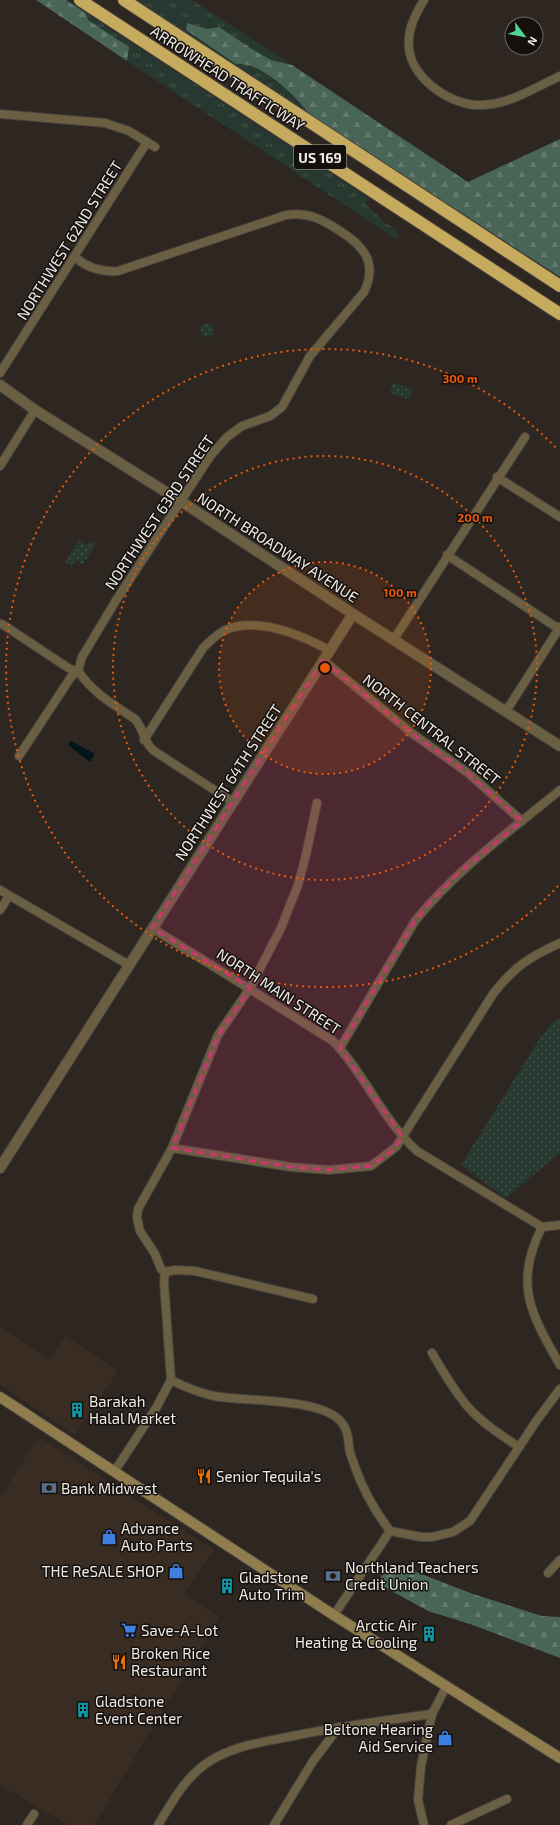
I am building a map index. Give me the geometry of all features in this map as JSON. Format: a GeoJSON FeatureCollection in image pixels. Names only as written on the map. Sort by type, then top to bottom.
{"type":"FeatureCollection","features":[{"type":"Feature","properties":{"kind":"highway","name":"ARROWHEAD TRAFFICWAY"},"geometry":{"type":"LineString","coordinates":[[80,0],[560,314]]}},
{"type":"Feature","properties":{"kind":"highway","name":"ARROWHEAD TRAFFICWAY"},"geometry":{"type":"LineString","coordinates":[[124,0],[560,286]]}},
{"type":"Feature","properties":{"kind":"main road"},"geometry":{"type":"LineString","coordinates":[[0,1397],[334,1615],[560,1758]]}},
{"type":"Feature","properties":{"kind":"street"},"geometry":{"type":"LineString","coordinates":[[424,0],[416,13],[409,34],[409,50],[416,66],[425,80],[444,94],[463,103],[482,106],[504,102],[560,76]]}},
{"type":"Feature","properties":{"kind":"street"},"geometry":{"type":"LineString","coordinates":[[0,114],[105,123],[129,131],[155,147]]}},
{"type":"Feature","properties":{"kind":"street","name":"NORTHWEST 62ND STREET"},"geometry":{"type":"LineString","coordinates":[[0,373],[147,142]]}},
{"type":"Feature","properties":{"kind":"street","name":"NORTHWEST 63RD STREET"},"geometry":{"type":"LineString","coordinates":[[19,756],[71,677],[78,671],[82,657],[141,561],[182,502],[211,455],[227,437],[242,426],[270,416],[282,407],[310,356],[364,292],[368,282],[369,266],[362,248],[356,241],[323,220],[305,214],[286,215],[118,271],[102,271],[92,268],[75,257]]}},
{"type":"Feature","properties":{"kind":"street","name":"NORTH BROADWAY AVENUE"},"geometry":{"type":"LineString","coordinates":[[0,385],[35,410],[182,502],[353,614],[506,710],[560,746]]}},
{"type":"Feature","properties":{"kind":"street"},"geometry":{"type":"LineString","coordinates":[[0,466],[35,410]]}},
{"type":"Feature","properties":{"kind":"street"},"geometry":{"type":"LineString","coordinates":[[394,639],[525,437]]}},
{"type":"Feature","properties":{"kind":"street"},"geometry":{"type":"LineString","coordinates":[[497,478],[560,517]]}},
{"type":"Feature","properties":{"kind":"street"},"geometry":{"type":"LineString","coordinates":[[447,556],[559,628],[506,710]]}},
{"type":"Feature","properties":{"kind":"street","name":"NORTHWEST 64TH STREET"},"geometry":{"type":"LineString","coordinates":[[0,1168],[353,614]]}},
{"type":"Feature","properties":{"kind":"street"},"geometry":{"type":"LineString","coordinates":[[2,624],[70,669],[78,671],[87,684],[95,691],[136,719],[140,724],[144,740],[149,747],[160,756],[233,802]]}},
{"type":"Feature","properties":{"kind":"street"},"geometry":{"type":"LineString","coordinates":[[144,740],[203,648],[212,639],[225,630],[249,627],[282,629],[306,638],[329,650]]}},
{"type":"Feature","properties":{"kind":"street","name":"NORTH CENTRAL STREET"},"geometry":{"type":"LineString","coordinates":[[323,660],[408,730],[468,774],[522,821]]}},
{"type":"Feature","properties":{"kind":"street"},"geometry":{"type":"LineString","coordinates":[[340,1048],[415,920],[458,874],[560,790]]}},
{"type":"Feature","properties":{"kind":"street"},"geometry":{"type":"LineString","coordinates":[[114,1472],[156,1408],[171,1380],[164,1282],[165,1272],[161,1268],[155,1254],[140,1231],[137,1218],[138,1209],[172,1148],[218,1035],[250,988],[271,949],[290,907],[306,855],[317,803]]}},
{"type":"Feature","properties":{"kind":"street"},"geometry":{"type":"LineString","coordinates":[[0,890],[129,965]]}},
{"type":"Feature","properties":{"kind":"street"},"geometry":{"type":"LineString","coordinates":[[0,910],[9,896]]}},
{"type":"Feature","properties":{"kind":"street","name":"NORTH MAIN STREET"},"geometry":{"type":"LineString","coordinates":[[152,928],[325,1034],[340,1048],[376,1102],[403,1137],[417,1151],[542,1227]]}},
{"type":"Feature","properties":{"kind":"street"},"geometry":{"type":"LineString","coordinates":[[172,1148],[284,1166],[329,1170],[371,1166],[392,1151],[403,1137],[493,994],[504,980],[527,960],[560,943]]}},
{"type":"Feature","properties":{"kind":"street"},"geometry":{"type":"LineString","coordinates":[[560,1225],[542,1227],[529,1261],[526,1291],[540,1330],[560,1365]]}},
{"type":"Feature","properties":{"kind":"street"},"geometry":{"type":"LineString","coordinates":[[165,1272],[180,1270],[195,1271],[313,1299]]}},
{"type":"Feature","properties":{"kind":"street"},"geometry":{"type":"LineString","coordinates":[[432,1353],[459,1396],[469,1408],[480,1419],[519,1447]]}},
{"type":"Feature","properties":{"kind":"street"},"geometry":{"type":"LineString","coordinates":[[171,1380],[189,1388],[215,1396],[296,1403],[336,1417],[343,1424],[347,1432],[348,1447],[365,1490],[377,1513],[390,1531],[432,1537],[453,1532],[470,1521],[519,1447],[560,1389]]}},
{"type":"Feature","properties":{"kind":"street"},"geometry":{"type":"LineString","coordinates":[[334,1615],[390,1531]]}},
{"type":"Feature","properties":{"kind":"street"},"geometry":{"type":"LineString","coordinates":[[548,1573],[560,1560]]}},
{"type":"Feature","properties":{"kind":"street"},"geometry":{"type":"LineString","coordinates":[[424,1825],[420,1810],[418,1789],[432,1714],[446,1687]]}},
{"type":"Feature","properties":{"kind":"street"},"geometry":{"type":"LineString","coordinates":[[158,1825],[187,1781],[199,1769],[232,1749],[264,1740],[339,1727],[432,1714]]}},
{"type":"Feature","properties":{"kind":"street"},"geometry":{"type":"LineString","coordinates":[[274,1825],[314,1761],[339,1727]]}},
{"type":"Feature","properties":{"kind":"street"},"geometry":{"type":"LineString","coordinates":[[451,1825],[507,1799]]}},
{"type":"Feature","properties":{"kind":"street"},"geometry":{"type":"LineString","coordinates":[[27,1825],[34,1814]]}},
{"type":"Feature","properties":{"kind":"highlighted area"},"geometry":{"type":"Polygon","coordinates":[[[323,660],[413,734],[468,773],[522,821],[458,874],[415,921],[340,1048],[403,1137],[392,1151],[371,1166],[329,1170],[291,1167],[172,1148],[218,1035],[250,988],[152,928],[323,660]]]}},
{"type":"Feature","properties":{"kind":"shaded area"},"geometry":{"type":"Polygon","coordinates":[[[0,1326],[50,1359],[65,1336],[118,1371],[75,1435],[0,1385],[0,1326]]]}},
{"type":"Feature","properties":{"kind":"shaded area"},"geometry":{"type":"Polygon","coordinates":[[[39,1437],[214,1550],[184,1594],[219,1617],[94,1825],[68,1825],[0,1785],[0,1497],[39,1437]]]}},
{"type":"Feature","properties":{"kind":"green space"},"geometry":{"type":"Polygon","coordinates":[[[36,0],[66,0],[86,13],[88,20],[129,47],[127,61],[36,0]]]}},
{"type":"Feature","properties":{"kind":"green space"},"geometry":{"type":"Polygon","coordinates":[[[133,0],[192,0],[292,65],[271,60],[219,27],[208,29],[188,23],[186,30],[236,56],[269,76],[298,100],[309,114],[133,0]]]}},
{"type":"Feature","properties":{"kind":"green space"},"geometry":{"type":"Polygon","coordinates":[[[86,13],[370,199],[364,202],[385,223],[396,229],[398,234],[396,239],[127,61],[129,47],[88,20],[86,13]]]}},
{"type":"Feature","properties":{"kind":"green space"},"geometry":{"type":"Polygon","coordinates":[[[187,23],[208,29],[219,27],[271,60],[292,65],[468,182],[560,139],[560,277],[309,114],[296,98],[266,73],[245,64],[236,64],[186,30],[187,23]]]}},
{"type":"Feature","properties":{"kind":"green space"},"geometry":{"type":"Polygon","coordinates":[[[204,323],[210,323],[214,327],[214,333],[210,337],[204,337],[200,333],[200,327],[204,323]]]}},
{"type":"Feature","properties":{"kind":"green space"},"geometry":{"type":"Polygon","coordinates":[[[393,383],[412,389],[409,399],[390,393],[393,383]]]}},
{"type":"Feature","properties":{"kind":"green space"},"geometry":{"type":"Polygon","coordinates":[[[79,540],[87,545],[90,541],[96,544],[83,564],[76,560],[72,566],[65,562],[79,540]]]}},
{"type":"Feature","properties":{"kind":"green space"},"geometry":{"type":"Polygon","coordinates":[[[560,1017],[560,1153],[506,1198],[461,1165],[540,1038],[551,1024],[560,1017]]]}},
{"type":"Feature","properties":{"kind":"green space"},"geometry":{"type":"Polygon","coordinates":[[[411,1570],[473,1594],[542,1616],[560,1617],[560,1658],[470,1624],[428,1611],[377,1583],[385,1571],[411,1570]]]}},
{"type":"Feature","properties":{"kind":"water"},"geometry":{"type":"Polygon","coordinates":[[[71,741],[95,754],[90,762],[68,745],[71,741]]]}},
{"type":"Feature","properties":{"kind":"place","name":"Barakah Halal Market"},"geometry":{"type":"Point","coordinates":[77,1410]}},
{"type":"Feature","properties":{"kind":"place","name":"Senior Tequila's"},"geometry":{"type":"Point","coordinates":[204,1476]}},
{"type":"Feature","properties":{"kind":"place","name":"Bank Midwest"},"geometry":{"type":"Point","coordinates":[49,1488]}},
{"type":"Feature","properties":{"kind":"place","name":"Advance Auto Parts"},"geometry":{"type":"Point","coordinates":[109,1537]}},
{"type":"Feature","properties":{"kind":"place","name":"THE ReSALE SHOP"},"geometry":{"type":"Point","coordinates":[176,1571]}},
{"type":"Feature","properties":{"kind":"place","name":"Northland Teachers Credit Union"},"geometry":{"type":"Point","coordinates":[333,1576]}},
{"type":"Feature","properties":{"kind":"place","name":"Gladstone Auto Trim"},"geometry":{"type":"Point","coordinates":[227,1586]}},
{"type":"Feature","properties":{"kind":"place","name":"Save-A-Lot"},"geometry":{"type":"Point","coordinates":[129,1630]}},
{"type":"Feature","properties":{"kind":"place","name":"Arctic Air Heating & Cooling"},"geometry":{"type":"Point","coordinates":[429,1634]}},
{"type":"Feature","properties":{"kind":"place","name":"Broken Rice Restaurant"},"geometry":{"type":"Point","coordinates":[119,1662]}},
{"type":"Feature","properties":{"kind":"place","name":"Gladstone Event Center"},"geometry":{"type":"Point","coordinates":[83,1710]}},
{"type":"Feature","properties":{"kind":"place","name":"Beltone Hearing Aid Service"},"geometry":{"type":"Point","coordinates":[445,1738]}}]}
